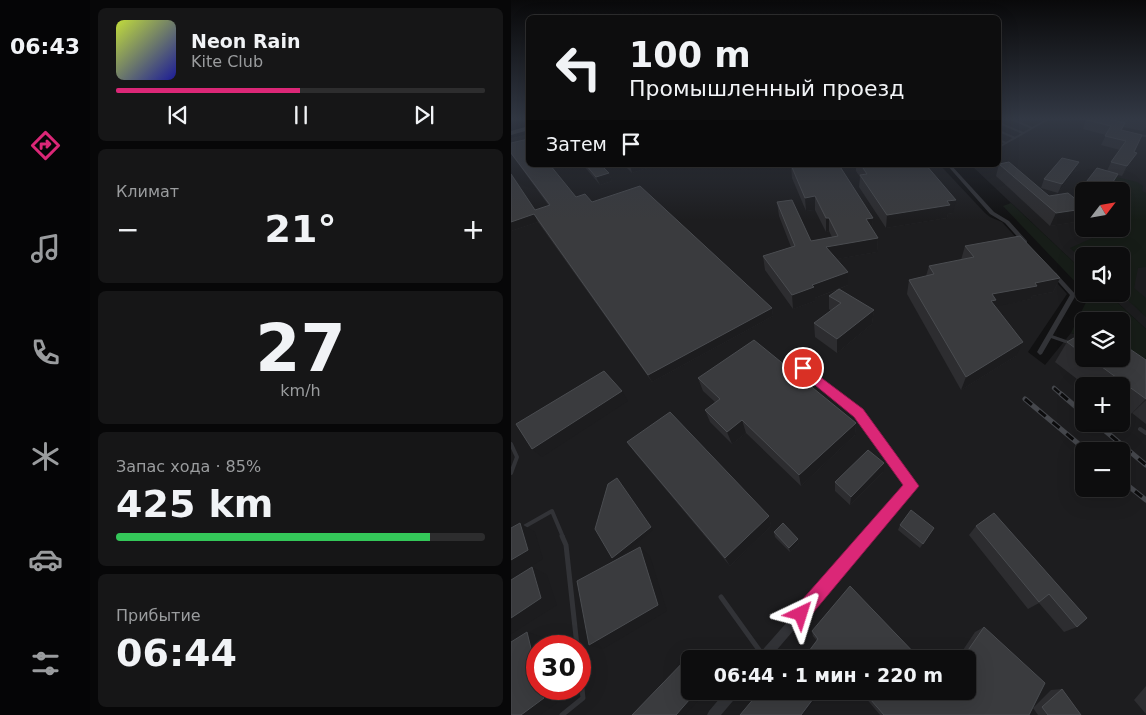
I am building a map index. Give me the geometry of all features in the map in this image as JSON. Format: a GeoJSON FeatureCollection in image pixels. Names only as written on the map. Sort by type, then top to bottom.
{"type":"FeatureCollection","features":[{"type":"Feature","properties":{"kind":"street"},"geometry":{"type":"LineString","coordinates":[[953,167],[992,213],[1007,222],[1027,244]]}},
{"type":"Feature","properties":{"kind":"street"},"geometry":{"type":"LineString","coordinates":[[1040,352],[1073,295],[1047,266]]}},
{"type":"Feature","properties":{"kind":"street"},"geometry":{"type":"LineString","coordinates":[[770,650],[912,486],[859,413],[803,368]]}},
{"type":"Feature","properties":{"kind":"street"},"geometry":{"type":"LineString","coordinates":[[713,715],[726,700]]}},
{"type":"Feature","properties":{"kind":"lane"},"geometry":{"type":"LineString","coordinates":[[1049,336],[1075,344]]}},
{"type":"Feature","properties":{"kind":"lane"},"geometry":{"type":"LineString","coordinates":[[1140,428],[1146,433]]}},
{"type":"Feature","properties":{"kind":"lane"},"geometry":{"type":"LineString","coordinates":[[511,444],[517,457],[511,473]]}},
{"type":"Feature","properties":{"kind":"lane"},"geometry":{"type":"LineString","coordinates":[[519,530],[552,511],[566,545],[576,635]]}},
{"type":"Feature","properties":{"kind":"lane"},"geometry":{"type":"LineString","coordinates":[[721,597],[757,650]]}},
{"type":"Feature","properties":{"kind":"lane"},"geometry":{"type":"LineString","coordinates":[[562,715],[581,700]]}},
{"type":"Feature","properties":{"kind":"shaded area"},"geometry":{"type":"Polygon","coordinates":[[[511,152],[526,152],[526,167],[942,167],[985,213],[1002,222],[1067,294],[1028,352],[1045,365],[1071,333],[1075,334],[1075,367],[1130,367],[1130,354],[1146,359],[1146,715],[511,715],[511,152]]]}},
{"type":"Feature","properties":{"kind":"shaded area"},"geometry":{"type":"Polygon","coordinates":[[[1001,152],[1146,152],[1146,329],[1130,314],[1130,312],[1117,302],[1130,302],[1130,247],[1075,247],[1075,263],[973,167],[1001,167],[1001,152]]]}},
{"type":"Feature","properties":{"kind":"shaded area"},"geometry":{"type":"Polygon","coordinates":[[[1100,173],[1137,182],[1143,186],[1142,191],[1146,193],[1146,267],[1138,268],[1134,288],[1146,298],[1146,317],[1130,302],[1130,247],[1075,247],[1075,253],[1070,248],[1092,238],[1130,238],[1130,182],[1097,182],[1092,180],[1100,173]]]}},
{"type":"Feature","properties":{"kind":"shaded area"},"geometry":{"type":"Polygon","coordinates":[[[1011,203],[1075,263],[1075,282],[1003,206],[1011,203]]]}},
{"type":"Feature","properties":{"kind":"shaded area"},"geometry":{"type":"Polygon","coordinates":[[[1086,302],[1117,302],[1128,312],[1081,312],[1086,302]]]}},
{"type":"Feature","properties":{"kind":"shaded area"},"geometry":{"type":"Polygon","coordinates":[[[1130,314],[1146,329],[1146,359],[1130,354],[1130,314]]]}},
{"type":"Feature","properties":{"kind":"shaded area"},"geometry":{"type":"Polygon","coordinates":[[[1075,325],[1075,334],[1071,333],[1075,325]]]}},
{"type":"Feature","properties":{"kind":"building"},"geometry":{"type":"Polygon","coordinates":[[[526,152],[526,167],[552,167],[576,197],[585,194],[592,202],[640,186],[772,308],[648,375],[534,214],[511,222],[511,174],[535,210],[550,205],[511,153],[526,152]]]}},
{"type":"Feature","properties":{"kind":"building"},"geometry":{"type":"Polygon","coordinates":[[[1118,152],[1137,153],[1127,166],[1111,162],[1118,152]]]}},
{"type":"Feature","properties":{"kind":"building"},"geometry":{"type":"Polygon","coordinates":[[[1062,158],[1079,162],[1062,184],[1044,179],[1062,158]]]}},
{"type":"Feature","properties":{"kind":"building"},"geometry":{"type":"Polygon","coordinates":[[[1009,162],[1049,196],[1068,193],[1075,199],[1075,210],[1056,213],[1001,166],[1001,164],[1009,162]]]}},
{"type":"Feature","properties":{"kind":"building"},"geometry":{"type":"Polygon","coordinates":[[[588,167],[603,167],[609,173],[596,177],[588,167]]]}},
{"type":"Feature","properties":{"kind":"building"},"geometry":{"type":"Polygon","coordinates":[[[792,167],[840,167],[873,218],[866,219],[878,238],[826,247],[848,272],[812,285],[814,287],[792,295],[763,256],[795,246],[777,202],[792,200],[811,241],[838,236],[815,196],[805,198],[792,167]]]}},
{"type":"Feature","properties":{"kind":"building"},"geometry":{"type":"Polygon","coordinates":[[[862,167],[928,167],[956,200],[947,201],[950,205],[887,215],[860,175],[867,174],[862,167]]]}},
{"type":"Feature","properties":{"kind":"building"},"geometry":{"type":"Polygon","coordinates":[[[1097,168],[1118,174],[1113,182],[1086,182],[1097,168]]]}},
{"type":"Feature","properties":{"kind":"building"},"geometry":{"type":"Polygon","coordinates":[[[1020,236],[1060,278],[1035,283],[1037,286],[992,294],[996,300],[991,301],[1023,342],[966,377],[909,280],[934,274],[929,266],[974,257],[965,246],[1020,236]]]}},
{"type":"Feature","properties":{"kind":"building"},"geometry":{"type":"Polygon","coordinates":[[[839,289],[874,310],[837,339],[814,323],[841,303],[829,296],[839,289]]]}},
{"type":"Feature","properties":{"kind":"building"},"geometry":{"type":"Polygon","coordinates":[[[1075,337],[1075,348],[1067,342],[1075,337]]]}},
{"type":"Feature","properties":{"kind":"building"},"geometry":{"type":"Polygon","coordinates":[[[754,340],[856,423],[799,475],[742,420],[727,432],[705,410],[720,399],[698,378],[754,340]]]}},
{"type":"Feature","properties":{"kind":"building"},"geometry":{"type":"Polygon","coordinates":[[[1130,349],[1146,360],[1146,399],[1130,387],[1130,377],[1116,377],[1102,367],[1130,367],[1130,349]]]}},
{"type":"Feature","properties":{"kind":"building"},"geometry":{"type":"Polygon","coordinates":[[[604,371],[622,391],[532,449],[516,424],[604,371]]]}},
{"type":"Feature","properties":{"kind":"building"},"geometry":{"type":"Polygon","coordinates":[[[670,412],[769,516],[725,558],[627,442],[670,412]]]}},
{"type":"Feature","properties":{"kind":"building"},"geometry":{"type":"Polygon","coordinates":[[[868,450],[884,463],[851,497],[835,482],[868,450]]]}},
{"type":"Feature","properties":{"kind":"building"},"geometry":{"type":"Polygon","coordinates":[[[617,478],[651,527],[612,558],[595,529],[608,484],[617,478]]]}},
{"type":"Feature","properties":{"kind":"building"},"geometry":{"type":"Polygon","coordinates":[[[911,510],[934,528],[923,544],[900,525],[911,510]]]}},
{"type":"Feature","properties":{"kind":"building"},"geometry":{"type":"Polygon","coordinates":[[[994,513],[1087,618],[1077,627],[1049,594],[1039,602],[976,526],[994,513]]]}},
{"type":"Feature","properties":{"kind":"building"},"geometry":{"type":"Polygon","coordinates":[[[520,523],[528,550],[511,560],[511,528],[520,523]]]}},
{"type":"Feature","properties":{"kind":"building"},"geometry":{"type":"Polygon","coordinates":[[[783,523],[798,539],[789,548],[774,532],[783,523]]]}},
{"type":"Feature","properties":{"kind":"building"},"geometry":{"type":"Polygon","coordinates":[[[640,547],[658,605],[591,644],[591,635],[587,635],[577,581],[640,547]]]}},
{"type":"Feature","properties":{"kind":"building"},"geometry":{"type":"Polygon","coordinates":[[[532,567],[541,598],[511,618],[511,580],[532,567]]]}},
{"type":"Feature","properties":{"kind":"building"},"geometry":{"type":"Polygon","coordinates":[[[850,586],[911,650],[810,650],[818,639],[812,631],[850,586]]]}},
{"type":"Feature","properties":{"kind":"building"},"geometry":{"type":"Polygon","coordinates":[[[984,627],[1045,683],[1029,715],[884,715],[871,700],[976,700],[976,650],[968,650],[984,627]]]}},
{"type":"Feature","properties":{"kind":"building"},"geometry":{"type":"Polygon","coordinates":[[[527,632],[526,700],[541,700],[521,715],[511,715],[511,642],[527,632]]]}},
{"type":"Feature","properties":{"kind":"building"},"geometry":{"type":"Polygon","coordinates":[[[681,664],[681,700],[689,700],[676,715],[632,715],[681,664]]]}},
{"type":"Feature","properties":{"kind":"building"},"geometry":{"type":"Polygon","coordinates":[[[1062,689],[1081,715],[1048,715],[1042,707],[1062,689]]]}},
{"type":"Feature","properties":{"kind":"building"},"geometry":{"type":"Polygon","coordinates":[[[752,700],[812,700],[801,715],[740,715],[752,700]]]}},
{"type":"Feature","properties":{"kind":"railway"},"geometry":{"type":"LineString","coordinates":[[1054,388],[1062,395]]}},
{"type":"Feature","properties":{"kind":"railway"},"geometry":{"type":"LineString","coordinates":[[1061,394],[1075,406]]}},
{"type":"Feature","properties":{"kind":"railway"},"geometry":{"type":"LineString","coordinates":[[1025,399],[1076,442]]}},
{"type":"Feature","properties":{"kind":"railway"},"geometry":{"type":"LineString","coordinates":[[1107,432],[1146,465]]}},
{"type":"Feature","properties":{"kind":"railway"},"geometry":{"type":"LineString","coordinates":[[1130,487],[1146,500]]}},
{"type":"Feature","properties":{"kind":"route"},"geometry":{"type":"LineString","coordinates":[[801,614],[912,486],[859,413],[803,368]]}}]}
